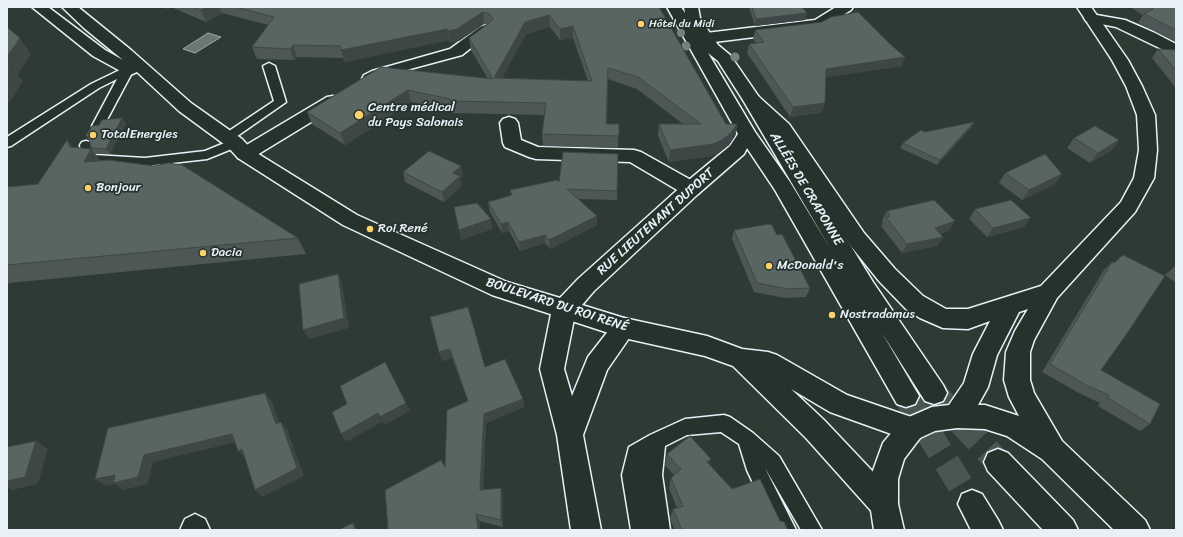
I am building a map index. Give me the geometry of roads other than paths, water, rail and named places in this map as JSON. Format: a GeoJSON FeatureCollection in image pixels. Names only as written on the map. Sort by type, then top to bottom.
{"type":"FeatureCollection","features":[{"type":"Feature","properties":{"kind":"main road","name":"BOULEVARD DU ROI RENÉ"},"geometry":{"type":"LineString","coordinates":[[39,7],[99,53],[160,86]]}},
{"type":"Feature","properties":{"kind":"main road","name":"BOULEVARD DU ROI RENÉ"},"geometry":{"type":"LineString","coordinates":[[69,7],[89,25],[125,53],[185,107],[236,145],[350,220],[500,289],[624,328],[707,346],[742,359],[768,363],[839,404],[910,430]]}},
{"type":"Feature","properties":{"kind":"main road","name":"ALLÉES DE CRAPONNE"},"geometry":{"type":"LineString","coordinates":[[674,7],[747,134],[783,187],[906,396]]}},
{"type":"Feature","properties":{"kind":"main road","name":"ALLÉES DE CRAPONNE"},"geometry":{"type":"LineString","coordinates":[[691,7],[693,18],[712,48],[724,58],[752,100],[865,288],[934,393]]}},
{"type":"Feature","properties":{"kind":"main road"},"geometry":{"type":"LineString","coordinates":[[706,38],[819,24],[846,7]]}},
{"type":"Feature","properties":{"kind":"main road"},"geometry":{"type":"LineString","coordinates":[[1088,12],[1120,23],[1150,36],[1176,51]]}},
{"type":"Feature","properties":{"kind":"main road"},"geometry":{"type":"LineString","coordinates":[[1052,450],[1022,397],[1017,380],[1018,352],[1023,338],[1049,292],[1128,207],[1144,178],[1148,150],[1146,115],[1134,86],[1088,12]]}},
{"type":"Feature","properties":{"kind":"main road"},"geometry":{"type":"LineString","coordinates":[[236,145],[351,90],[378,74],[456,52],[485,30]]}},
{"type":"Feature","properties":{"kind":"main road"},"geometry":{"type":"LineString","coordinates":[[752,100],[783,128],[857,239],[888,276],[915,303],[943,318],[968,319],[1049,292]]}},
{"type":"Feature","properties":{"kind":"main road"},"geometry":{"type":"LineString","coordinates":[[752,100],[783,187]]}},
{"type":"Feature","properties":{"kind":"main road"},"geometry":{"type":"LineString","coordinates":[[509,123],[512,143],[536,153],[634,156],[691,189]]}},
{"type":"Feature","properties":{"kind":"main road","name":"RUE LIEUTENANT DUPORT"},"geometry":{"type":"LineString","coordinates":[[564,309],[586,285],[691,189],[738,150],[747,134]]}},
{"type":"Feature","properties":{"kind":"main road"},"geometry":{"type":"LineString","coordinates":[[957,416],[976,387],[985,354],[1011,305]]}},
{"type":"Feature","properties":{"kind":"main road"},"geometry":{"type":"LineString","coordinates":[[564,309],[552,369],[570,435],[586,530]]}},
{"type":"Feature","properties":{"kind":"main road"},"geometry":{"type":"LineString","coordinates":[[570,435],[597,365],[624,328]]}},
{"type":"Feature","properties":{"kind":"main road","name":"BOULEVARD DU ROI RENÉ"},"geometry":{"type":"LineString","coordinates":[[742,359],[815,428],[887,517]]}},
{"type":"Feature","properties":{"kind":"main road"},"geometry":{"type":"LineString","coordinates":[[887,517],[884,479],[893,452],[910,430],[932,419],[957,416],[985,417],[1015,427],[1052,450],[1135,530]]}},
{"type":"Feature","properties":{"kind":"main road"},"geometry":{"type":"LineString","coordinates":[[998,462],[1063,530]]}},
{"type":"Feature","properties":{"kind":"main road"},"geometry":{"type":"LineString","coordinates":[[972,504],[988,530]]}},
{"type":"Feature","properties":{"kind":"lane"},"geometry":{"type":"LineString","coordinates":[[86,146],[88,159],[145,162],[207,155],[236,145],[280,102],[269,66]]}},
{"type":"Feature","properties":{"kind":"lane"},"geometry":{"type":"LineString","coordinates":[[98,126],[128,69]]}},
{"type":"Feature","properties":{"kind":"lane"},"geometry":{"type":"LineString","coordinates":[[7,143],[95,86],[128,69]]}},
{"type":"Feature","properties":{"kind":"lane"},"geometry":{"type":"LineString","coordinates":[[641,530],[632,474],[636,453],[656,441],[685,427],[724,423],[747,439],[772,462],[812,530]]}},
{"type":"Feature","properties":{"kind":"lane"},"geometry":{"type":"LineString","coordinates":[[747,439],[756,470],[786,530]]}},
{"type":"Feature","properties":{"kind":"lane"},"geometry":{"type":"LineString","coordinates":[[656,441],[652,475],[660,530]]}},
{"type":"Feature","properties":{"kind":"tunnel"},"geometry":{"type":"LineString","coordinates":[[934,393],[998,462]]}},
{"type":"Feature","properties":{"kind":"tunnel"},"geometry":{"type":"LineString","coordinates":[[906,396],[972,504]]}},
{"type":"Feature","properties":{"kind":"place","name":"Hôtel du Midi"},"geometry":{"type":"Point","coordinates":[641,24]}},
{"type":"Feature","properties":{"kind":"place","name":"Centre médical du Pays Salonais"},"geometry":{"type":"Point","coordinates":[359,115]}},
{"type":"Feature","properties":{"kind":"place","name":"TotalEnergies"},"geometry":{"type":"Point","coordinates":[93,135]}},
{"type":"Feature","properties":{"kind":"place","name":"Bonjour"},"geometry":{"type":"Point","coordinates":[88,188]}},
{"type":"Feature","properties":{"kind":"place","name":"Roi René"},"geometry":{"type":"Point","coordinates":[370,229]}},
{"type":"Feature","properties":{"kind":"place","name":"Dacia"},"geometry":{"type":"Point","coordinates":[203,253]}},
{"type":"Feature","properties":{"kind":"place","name":"McDonald's"},"geometry":{"type":"Point","coordinates":[769,266]}},
{"type":"Feature","properties":{"kind":"place","name":"Nostradamus"},"geometry":{"type":"Point","coordinates":[832,315]}}]}
